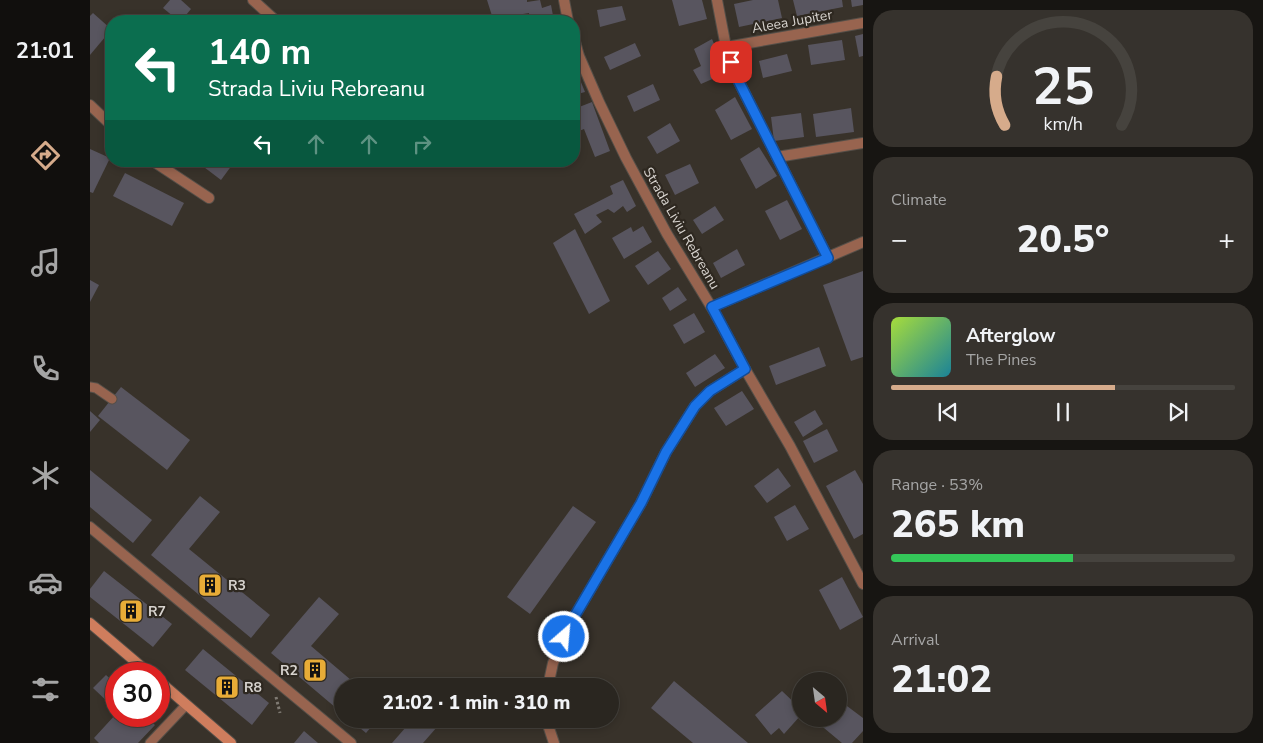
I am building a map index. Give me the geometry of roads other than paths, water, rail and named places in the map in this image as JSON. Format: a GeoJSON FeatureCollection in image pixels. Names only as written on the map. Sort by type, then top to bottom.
{"type":"FeatureCollection","features":[{"type":"Feature","properties":{"kind":"main road"},"geometry":{"type":"LineString","coordinates":[[90,623],[136,662]]}},
{"type":"Feature","properties":{"kind":"main road"},"geometry":{"type":"LineString","coordinates":[[170,690],[231,743]]}},
{"type":"Feature","properties":{"kind":"street"},"geometry":{"type":"LineString","coordinates":[[253,0],[269,15]]}},
{"type":"Feature","properties":{"kind":"street"},"geometry":{"type":"LineString","coordinates":[[564,0],[567,15]]}},
{"type":"Feature","properties":{"kind":"street"},"geometry":{"type":"LineString","coordinates":[[717,0],[726,47],[737,78],[828,258]]}},
{"type":"Feature","properties":{"kind":"street","name":"Aleea Jupiter"},"geometry":{"type":"LineString","coordinates":[[726,47],[863,23]]}},
{"type":"Feature","properties":{"kind":"street","name":"Strada Liviu Rebreanu"},"geometry":{"type":"LineString","coordinates":[[580,58],[626,158],[667,234],[712,307],[745,369],[790,446],[863,584]]}},
{"type":"Feature","properties":{"kind":"street"},"geometry":{"type":"LineString","coordinates":[[91,107],[105,120]]}},
{"type":"Feature","properties":{"kind":"street"},"geometry":{"type":"LineString","coordinates":[[777,157],[863,143]]}},
{"type":"Feature","properties":{"kind":"street"},"geometry":{"type":"LineString","coordinates":[[161,167],[209,198]]}},
{"type":"Feature","properties":{"kind":"street"},"geometry":{"type":"LineString","coordinates":[[712,307],[863,242]]}},
{"type":"Feature","properties":{"kind":"street"},"geometry":{"type":"LineString","coordinates":[[550,678],[553,663],[570,624],[641,503],[666,452],[695,406],[710,391],[745,369]]}},
{"type":"Feature","properties":{"kind":"street"},"geometry":{"type":"LineString","coordinates":[[90,527],[351,743]]}},
{"type":"Feature","properties":{"kind":"street"},"geometry":{"type":"LineString","coordinates":[[549,728],[554,743]]}},
{"type":"Feature","properties":{"kind":"lane"},"geometry":{"type":"LineString","coordinates":[[90,386],[112,399]]}},
{"type":"Feature","properties":{"kind":"lane"},"geometry":{"type":"LineString","coordinates":[[150,743],[186,704]]}},
{"type":"Feature","properties":{"kind":"place","name":"R3"},"geometry":{"type":"Point","coordinates":[210,585]}},
{"type":"Feature","properties":{"kind":"place","name":"R7"},"geometry":{"type":"Point","coordinates":[131,611]}},
{"type":"Feature","properties":{"kind":"place","name":"R2"},"geometry":{"type":"Point","coordinates":[315,670]}},
{"type":"Feature","properties":{"kind":"place","name":"R8"},"geometry":{"type":"Point","coordinates":[227,687]}}]}
